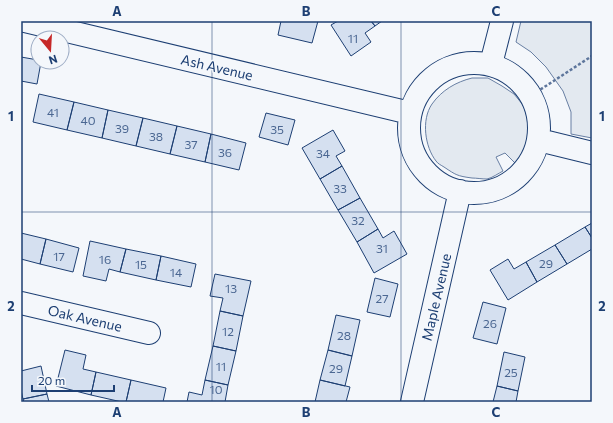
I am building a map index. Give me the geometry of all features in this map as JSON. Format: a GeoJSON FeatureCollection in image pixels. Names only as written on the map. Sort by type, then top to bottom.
{"type":"FeatureCollection","features":[{"type":"Feature","properties":{"kind":"street","name":"Ash Avenue"},"geometry":{"type":"LineString","coordinates":[[25,21],[410,113]]}},
{"type":"Feature","properties":{"kind":"street"},"geometry":{"type":"LineString","coordinates":[[491,64],[502,21]]}},
{"type":"Feature","properties":{"kind":"street"},"geometry":{"type":"LineString","coordinates":[[466,62],[491,64],[513,74],[532,95],[539,118],[539,140],[528,166],[511,182],[488,192],[460,192],[438,182],[424,169],[413,151],[409,131],[410,113],[419,92],[440,72],[466,62]]}},
{"type":"Feature","properties":{"kind":"street"},"geometry":{"type":"LineString","coordinates":[[539,140],[592,153]]}},
{"type":"Feature","properties":{"kind":"street","name":"Maple Avenue"},"geometry":{"type":"LineString","coordinates":[[412,402],[460,192]]}},
{"type":"Feature","properties":{"kind":"street","name":"Oak Avenue"},"geometry":{"type":"LineString","coordinates":[[21,303],[149,333]]}},
{"type":"Feature","properties":{"kind":"path"},"geometry":{"type":"LineString","coordinates":[[532,95],[592,56]]}},
{"type":"Feature","properties":{"kind":"shaded area"},"geometry":{"type":"Polygon","coordinates":[[[521,21],[592,21],[592,138],[571,134],[571,112],[563,91],[546,67],[531,52],[516,42],[521,21]]]}},
{"type":"Feature","properties":{"kind":"shaded area"},"geometry":{"type":"Polygon","coordinates":[[[472,78],[488,78],[514,94],[523,105],[530,127],[528,140],[521,157],[516,164],[505,153],[496,157],[503,171],[487,179],[460,176],[439,164],[432,155],[427,141],[426,118],[432,104],[450,87],[472,78]]]}},
{"type":"Feature","properties":{"kind":"building"},"geometry":{"type":"Polygon","coordinates":[[[281,21],[318,21],[312,43],[278,35],[281,21]]]}},
{"type":"Feature","properties":{"kind":"building"},"geometry":{"type":"Polygon","coordinates":[[[338,21],[371,21],[375,26],[365,33],[371,42],[351,56],[331,25],[338,21]]]}},
{"type":"Feature","properties":{"kind":"building"},"geometry":{"type":"Polygon","coordinates":[[[371,21],[382,21],[375,26],[371,21]]]}},
{"type":"Feature","properties":{"kind":"building"},"geometry":{"type":"Polygon","coordinates":[[[21,57],[30,59],[30,70],[40,70],[37,84],[21,81],[21,57]]]}},
{"type":"Feature","properties":{"kind":"building"},"geometry":{"type":"Polygon","coordinates":[[[39,94],[74,102],[67,130],[33,122],[39,94]]]}},
{"type":"Feature","properties":{"kind":"building"},"geometry":{"type":"Polygon","coordinates":[[[74,102],[108,110],[102,138],[67,130],[74,102]]]}},
{"type":"Feature","properties":{"kind":"building"},"geometry":{"type":"Polygon","coordinates":[[[108,110],[143,118],[136,146],[102,138],[108,110]]]}},
{"type":"Feature","properties":{"kind":"building"},"geometry":{"type":"Polygon","coordinates":[[[266,113],[295,120],[288,145],[259,137],[266,113]]]}},
{"type":"Feature","properties":{"kind":"building"},"geometry":{"type":"Polygon","coordinates":[[[143,118],[177,126],[170,154],[136,146],[143,118]]]}},
{"type":"Feature","properties":{"kind":"building"},"geometry":{"type":"Polygon","coordinates":[[[177,126],[211,134],[205,162],[170,154],[177,126]]]}},
{"type":"Feature","properties":{"kind":"building"},"geometry":{"type":"Polygon","coordinates":[[[333,130],[345,151],[336,156],[342,166],[320,179],[302,148],[333,130]]]}},
{"type":"Feature","properties":{"kind":"building"},"geometry":{"type":"Polygon","coordinates":[[[211,134],[246,143],[239,170],[205,162],[211,134]]]}},
{"type":"Feature","properties":{"kind":"building"},"geometry":{"type":"Polygon","coordinates":[[[342,166],[360,198],[338,210],[320,179],[342,166]]]}},
{"type":"Feature","properties":{"kind":"building"},"geometry":{"type":"Polygon","coordinates":[[[360,198],[378,229],[357,242],[338,210],[360,198]]]}},
{"type":"Feature","properties":{"kind":"building"},"geometry":{"type":"Polygon","coordinates":[[[592,223],[592,238],[585,227],[592,223]]]}},
{"type":"Feature","properties":{"kind":"building"},"geometry":{"type":"Polygon","coordinates":[[[585,227],[592,238],[592,249],[567,264],[555,245],[585,227]]]}},
{"type":"Feature","properties":{"kind":"building"},"geometry":{"type":"Polygon","coordinates":[[[378,229],[383,238],[394,231],[407,254],[374,273],[357,242],[378,229]]]}},
{"type":"Feature","properties":{"kind":"building"},"geometry":{"type":"Polygon","coordinates":[[[21,233],[46,239],[40,264],[21,259],[21,233]]]}},
{"type":"Feature","properties":{"kind":"building"},"geometry":{"type":"Polygon","coordinates":[[[46,239],[79,248],[73,272],[40,264],[46,239]]]}},
{"type":"Feature","properties":{"kind":"building"},"geometry":{"type":"Polygon","coordinates":[[[90,241],[126,249],[120,272],[109,269],[106,281],[83,276],[90,241]]]}},
{"type":"Feature","properties":{"kind":"building"},"geometry":{"type":"Polygon","coordinates":[[[555,245],[567,264],[537,282],[526,262],[555,245]]]}},
{"type":"Feature","properties":{"kind":"building"},"geometry":{"type":"Polygon","coordinates":[[[126,249],[161,256],[156,280],[120,272],[126,249]]]}},
{"type":"Feature","properties":{"kind":"building"},"geometry":{"type":"Polygon","coordinates":[[[161,256],[196,264],[191,287],[156,280],[161,256]]]}},
{"type":"Feature","properties":{"kind":"building"},"geometry":{"type":"Polygon","coordinates":[[[508,259],[514,269],[526,262],[537,282],[508,300],[490,270],[508,259]]]}},
{"type":"Feature","properties":{"kind":"building"},"geometry":{"type":"Polygon","coordinates":[[[215,274],[251,281],[243,316],[220,311],[223,298],[210,296],[215,274]]]}},
{"type":"Feature","properties":{"kind":"building"},"geometry":{"type":"Polygon","coordinates":[[[375,278],[398,284],[390,317],[367,312],[375,278]]]}},
{"type":"Feature","properties":{"kind":"building"},"geometry":{"type":"Polygon","coordinates":[[[483,302],[506,308],[497,344],[473,338],[483,302]]]}},
{"type":"Feature","properties":{"kind":"building"},"geometry":{"type":"Polygon","coordinates":[[[220,311],[243,316],[236,351],[213,346],[220,311]]]}},
{"type":"Feature","properties":{"kind":"building"},"geometry":{"type":"Polygon","coordinates":[[[336,315],[360,320],[352,356],[328,350],[336,315]]]}},
{"type":"Feature","properties":{"kind":"building"},"geometry":{"type":"Polygon","coordinates":[[[213,346],[236,351],[228,385],[205,380],[213,346]]]}},
{"type":"Feature","properties":{"kind":"building"},"geometry":{"type":"Polygon","coordinates":[[[65,350],[86,355],[83,369],[96,372],[91,395],[56,386],[65,350]]]}},
{"type":"Feature","properties":{"kind":"building"},"geometry":{"type":"Polygon","coordinates":[[[328,350],[352,356],[345,386],[320,380],[328,350]]]}},
{"type":"Feature","properties":{"kind":"building"},"geometry":{"type":"Polygon","coordinates":[[[504,352],[525,357],[518,391],[497,386],[504,352]]]}},
{"type":"Feature","properties":{"kind":"building"},"geometry":{"type":"Polygon","coordinates":[[[41,366],[47,394],[23,399],[21,390],[21,371],[41,366]]]}},
{"type":"Feature","properties":{"kind":"building"},"geometry":{"type":"Polygon","coordinates":[[[96,372],[131,380],[126,402],[91,395],[96,372]]]}},
{"type":"Feature","properties":{"kind":"building"},"geometry":{"type":"Polygon","coordinates":[[[131,380],[166,388],[163,402],[126,402],[131,380]]]}},
{"type":"Feature","properties":{"kind":"building"},"geometry":{"type":"Polygon","coordinates":[[[205,380],[228,385],[225,402],[187,402],[189,392],[202,395],[205,380]]]}},
{"type":"Feature","properties":{"kind":"building"},"geometry":{"type":"Polygon","coordinates":[[[320,380],[350,387],[346,402],[315,402],[320,380]]]}},
{"type":"Feature","properties":{"kind":"building"},"geometry":{"type":"Polygon","coordinates":[[[497,386],[518,391],[516,402],[493,402],[497,386]]]}},
{"type":"Feature","properties":{"kind":"building"},"geometry":{"type":"Polygon","coordinates":[[[47,394],[49,402],[24,402],[23,399],[47,394]]]}}]}
